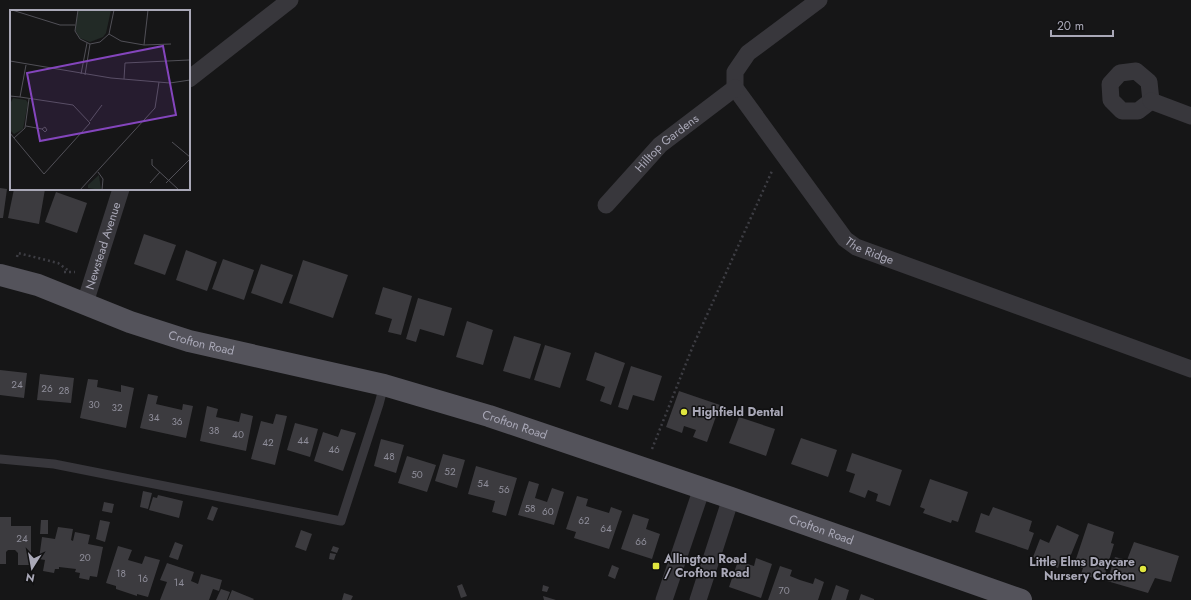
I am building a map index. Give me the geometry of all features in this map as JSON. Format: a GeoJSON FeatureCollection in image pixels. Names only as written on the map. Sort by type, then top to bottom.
{"type":"FeatureCollection","features":[{"type":"Feature","properties":{"kind":"main road","name":"Crofton Road"},"geometry":{"type":"LineString","coordinates":[[0,275],[38,285],[130,322],[189,341],[384,386],[489,416],[731,498],[1021,600]]}},
{"type":"Feature","properties":{"kind":"street"},"geometry":{"type":"LineString","coordinates":[[190,78],[290,0]]}},
{"type":"Feature","properties":{"kind":"street"},"geometry":{"type":"LineString","coordinates":[[734,88],[735,72],[748,53],[819,0]]}},
{"type":"Feature","properties":{"kind":"street","name":"The Ridge"},"geometry":{"type":"LineString","coordinates":[[734,88],[845,239],[856,247],[1191,368]]}},
{"type":"Feature","properties":{"kind":"street","name":"Hilltop Gardens"},"geometry":{"type":"LineString","coordinates":[[606,205],[660,145],[734,88]]}},
{"type":"Feature","properties":{"kind":"street"},"geometry":{"type":"LineString","coordinates":[[1151,100],[1191,116]]}},
{"type":"Feature","properties":{"kind":"street","name":"Newstead Avenue"},"geometry":{"type":"LineString","coordinates":[[85,303],[121,190]]}},
{"type":"Feature","properties":{"kind":"street"},"geometry":{"type":"LineString","coordinates":[[664,600],[702,488]]}},
{"type":"Feature","properties":{"kind":"street"},"geometry":{"type":"LineString","coordinates":[[698,600],[731,498]]}},
{"type":"Feature","properties":{"kind":"lane"},"geometry":{"type":"LineString","coordinates":[[0,459],[54,464],[341,521],[384,386]]}},
{"type":"Feature","properties":{"kind":"path"},"geometry":{"type":"LineString","coordinates":[[644,468],[693,346],[773,169],[786,159]]}},
{"type":"Feature","properties":{"kind":"path"},"geometry":{"type":"LineString","coordinates":[[16,261],[18,253],[58,263],[69,271]]}},
{"type":"Feature","properties":{"kind":"building"},"geometry":{"type":"Polygon","coordinates":[[[0,188],[7,189],[3,218],[0,218],[0,188]]]}},
{"type":"Feature","properties":{"kind":"building"},"geometry":{"type":"Polygon","coordinates":[[[14,190],[45,190],[39,224],[8,218],[14,190]]]}},
{"type":"Feature","properties":{"kind":"building"},"geometry":{"type":"Polygon","coordinates":[[[56,192],[87,203],[77,233],[45,222],[56,192]]]}},
{"type":"Feature","properties":{"kind":"building"},"geometry":{"type":"Polygon","coordinates":[[[144,234],[176,245],[165,275],[134,264],[144,234]]]}},
{"type":"Feature","properties":{"kind":"building"},"geometry":{"type":"Polygon","coordinates":[[[186,250],[217,262],[207,291],[176,280],[186,250]]]}},
{"type":"Feature","properties":{"kind":"building"},"geometry":{"type":"Polygon","coordinates":[[[223,259],[254,270],[244,300],[212,289],[223,259]]]}},
{"type":"Feature","properties":{"kind":"building"},"geometry":{"type":"Polygon","coordinates":[[[303,260],[348,275],[333,318],[289,303],[303,260]]]}},
{"type":"Feature","properties":{"kind":"building"},"geometry":{"type":"Polygon","coordinates":[[[261,264],[293,275],[282,304],[251,293],[261,264]]]}},
{"type":"Feature","properties":{"kind":"building"},"geometry":{"type":"Polygon","coordinates":[[[383,287],[412,296],[401,335],[388,332],[392,319],[375,314],[383,287]]]}},
{"type":"Feature","properties":{"kind":"building"},"geometry":{"type":"Polygon","coordinates":[[[418,298],[452,308],[444,336],[420,329],[416,342],[406,339],[418,298]]]}},
{"type":"Feature","properties":{"kind":"building"},"geometry":{"type":"Polygon","coordinates":[[[467,321],[493,330],[483,365],[456,357],[467,321]]]}},
{"type":"Feature","properties":{"kind":"building"},"geometry":{"type":"Polygon","coordinates":[[[514,336],[541,344],[530,379],[503,371],[514,336]]]}},
{"type":"Feature","properties":{"kind":"building"},"geometry":{"type":"Polygon","coordinates":[[[545,345],[571,353],[560,388],[534,380],[545,345]]]}},
{"type":"Feature","properties":{"kind":"building"},"geometry":{"type":"Polygon","coordinates":[[[595,352],[625,363],[611,405],[600,401],[605,387],[586,380],[595,352]]]}},
{"type":"Feature","properties":{"kind":"building"},"geometry":{"type":"Polygon","coordinates":[[[631,366],[662,376],[654,401],[633,395],[628,410],[618,407],[631,366]]]}},
{"type":"Feature","properties":{"kind":"building"},"geometry":{"type":"Polygon","coordinates":[[[0,370],[27,373],[24,398],[0,395],[0,370]]]}},
{"type":"Feature","properties":{"kind":"building"},"geometry":{"type":"Polygon","coordinates":[[[40,374],[74,378],[71,403],[37,400],[40,374]]]}},
{"type":"Feature","properties":{"kind":"building"},"geometry":{"type":"Polygon","coordinates":[[[88,379],[98,380],[97,387],[121,392],[121,385],[134,388],[126,428],[80,418],[88,379]]]}},
{"type":"Feature","properties":{"kind":"building"},"geometry":{"type":"Polygon","coordinates":[[[679,391],[720,405],[707,442],[693,437],[696,430],[684,426],[682,433],[666,427],[679,391]]]}},
{"type":"Feature","properties":{"kind":"building"},"geometry":{"type":"Polygon","coordinates":[[[148,394],[158,396],[156,404],[182,410],[183,404],[193,406],[186,438],[140,428],[148,394]]]}},
{"type":"Feature","properties":{"kind":"building"},"geometry":{"type":"Polygon","coordinates":[[[207,406],[218,409],[216,417],[239,422],[241,413],[253,416],[246,451],[200,441],[207,406]]]}},
{"type":"Feature","properties":{"kind":"building"},"geometry":{"type":"Polygon","coordinates":[[[276,414],[287,416],[275,465],[251,459],[261,421],[273,424],[276,414]]]}},
{"type":"Feature","properties":{"kind":"building"},"geometry":{"type":"Polygon","coordinates":[[[739,417],[775,429],[766,456],[729,443],[739,417]]]}},
{"type":"Feature","properties":{"kind":"building"},"geometry":{"type":"Polygon","coordinates":[[[295,423],[318,429],[310,457],[287,450],[295,423]]]}},
{"type":"Feature","properties":{"kind":"building"},"geometry":{"type":"Polygon","coordinates":[[[341,429],[356,433],[343,471],[314,461],[323,432],[338,437],[341,429]]]}},
{"type":"Feature","properties":{"kind":"building"},"geometry":{"type":"Polygon","coordinates":[[[801,438],[837,450],[828,477],[791,464],[801,438]]]}},
{"type":"Feature","properties":{"kind":"building"},"geometry":{"type":"Polygon","coordinates":[[[381,439],[404,445],[396,473],[374,466],[381,439]]]}},
{"type":"Feature","properties":{"kind":"building"},"geometry":{"type":"Polygon","coordinates":[[[852,453],[902,470],[890,506],[876,501],[878,494],[868,490],[865,498],[849,492],[855,474],[846,471],[852,453]]]}},
{"type":"Feature","properties":{"kind":"building"},"geometry":{"type":"Polygon","coordinates":[[[443,454],[465,460],[457,488],[435,481],[443,454]]]}},
{"type":"Feature","properties":{"kind":"building"},"geometry":{"type":"Polygon","coordinates":[[[407,456],[436,465],[427,492],[398,483],[407,456]]]}},
{"type":"Feature","properties":{"kind":"building"},"geometry":{"type":"Polygon","coordinates":[[[476,466],[517,478],[506,516],[492,512],[495,501],[468,494],[476,466]]]}},
{"type":"Feature","properties":{"kind":"building"},"geometry":{"type":"Polygon","coordinates":[[[930,479],[968,492],[958,522],[952,520],[951,523],[923,513],[925,509],[920,507],[930,479]]]}},
{"type":"Feature","properties":{"kind":"building"},"geometry":{"type":"Polygon","coordinates":[[[529,481],[539,484],[535,498],[547,502],[552,488],[564,492],[554,525],[518,515],[529,481]]]}},
{"type":"Feature","properties":{"kind":"building"},"geometry":{"type":"Polygon","coordinates":[[[143,491],[152,493],[148,509],[140,507],[143,491]]]}},
{"type":"Feature","properties":{"kind":"building"},"geometry":{"type":"Polygon","coordinates":[[[158,495],[183,501],[179,518],[149,510],[153,497],[157,498],[158,495]]]}},
{"type":"Feature","properties":{"kind":"building"},"geometry":{"type":"Polygon","coordinates":[[[577,496],[588,499],[586,506],[609,513],[611,507],[622,511],[609,549],[574,538],[576,532],[566,529],[577,496]]]}},
{"type":"Feature","properties":{"kind":"building"},"geometry":{"type":"Polygon","coordinates":[[[104,502],[114,504],[112,513],[102,511],[104,502]]]}},
{"type":"Feature","properties":{"kind":"building"},"geometry":{"type":"Polygon","coordinates":[[[212,506],[218,508],[213,521],[207,519],[212,506]]]}},
{"type":"Feature","properties":{"kind":"building"},"geometry":{"type":"Polygon","coordinates":[[[993,507],[1032,521],[1029,531],[1034,533],[1028,550],[975,532],[981,513],[989,516],[993,507]]]}},
{"type":"Feature","properties":{"kind":"building"},"geometry":{"type":"Polygon","coordinates":[[[633,514],[649,519],[646,529],[660,534],[652,559],[621,549],[633,514]]]}},
{"type":"Feature","properties":{"kind":"building"},"geometry":{"type":"Polygon","coordinates":[[[0,517],[11,517],[11,526],[31,526],[31,565],[18,565],[18,553],[15,550],[8,550],[6,552],[6,564],[0,564],[0,517]]]}},
{"type":"Feature","properties":{"kind":"building"},"geometry":{"type":"Polygon","coordinates":[[[41,520],[48,520],[48,534],[40,534],[41,520]]]}},
{"type":"Feature","properties":{"kind":"building"},"geometry":{"type":"Polygon","coordinates":[[[100,520],[110,522],[105,542],[96,539],[100,520]]]}},
{"type":"Feature","properties":{"kind":"building"},"geometry":{"type":"Polygon","coordinates":[[[1088,523],[1114,532],[1111,543],[1114,544],[1105,574],[1099,573],[1097,579],[1081,574],[1083,568],[1074,565],[1088,523]]]}},
{"type":"Feature","properties":{"kind":"building"},"geometry":{"type":"Polygon","coordinates":[[[1057,525],[1079,535],[1068,562],[1061,559],[1058,568],[1033,557],[1040,539],[1049,543],[1057,525]]]}},
{"type":"Feature","properties":{"kind":"building"},"geometry":{"type":"Polygon","coordinates":[[[58,527],[73,529],[71,540],[73,541],[75,532],[90,535],[88,544],[103,547],[97,577],[90,576],[89,580],[79,578],[80,573],[75,572],[76,569],[59,567],[59,569],[55,569],[54,573],[43,571],[45,560],[39,559],[42,537],[55,539],[58,527]]]}},
{"type":"Feature","properties":{"kind":"building"},"geometry":{"type":"Polygon","coordinates":[[[301,530],[312,534],[306,551],[295,547],[301,530]]]}},
{"type":"Feature","properties":{"kind":"building"},"geometry":{"type":"Polygon","coordinates":[[[175,542],[183,545],[178,560],[169,557],[175,542]]]}},
{"type":"Feature","properties":{"kind":"building","name":"Little Elms Daycare Nursery Crofton"},"geometry":{"type":"Polygon","coordinates":[[[1134,542],[1179,556],[1171,582],[1155,578],[1148,593],[1107,581],[1115,557],[1127,560],[1134,542]]]}},
{"type":"Feature","properties":{"kind":"building"},"geometry":{"type":"Polygon","coordinates":[[[118,546],[132,550],[128,560],[142,564],[145,556],[160,560],[148,597],[137,594],[137,596],[116,589],[116,586],[106,583],[118,546]]]}},
{"type":"Feature","properties":{"kind":"building"},"geometry":{"type":"Polygon","coordinates":[[[333,546],[339,548],[337,553],[331,551],[333,546]]]}},
{"type":"Feature","properties":{"kind":"building"},"geometry":{"type":"Polygon","coordinates":[[[330,553],[336,554],[334,560],[329,559],[330,553]]]}},
{"type":"Feature","properties":{"kind":"building"},"geometry":{"type":"Polygon","coordinates":[[[756,558],[772,564],[761,598],[729,587],[738,561],[754,566],[756,558]]]}},
{"type":"Feature","properties":{"kind":"building"},"geometry":{"type":"Polygon","coordinates":[[[167,563],[194,572],[191,581],[198,584],[201,574],[222,580],[219,591],[213,589],[209,600],[160,600],[167,582],[160,580],[167,563]]]}},
{"type":"Feature","properties":{"kind":"building"},"geometry":{"type":"Polygon","coordinates":[[[612,565],[619,568],[615,579],[608,576],[612,565]]]}},
{"type":"Feature","properties":{"kind":"building"},"geometry":{"type":"Polygon","coordinates":[[[780,566],[792,570],[790,576],[800,580],[813,584],[815,578],[824,582],[818,600],[768,600],[780,566]]]}},
{"type":"Feature","properties":{"kind":"building"},"geometry":{"type":"Polygon","coordinates":[[[462,584],[467,596],[461,598],[457,586],[462,584]]]}},
{"type":"Feature","properties":{"kind":"building"},"geometry":{"type":"Polygon","coordinates":[[[543,585],[549,587],[547,592],[542,591],[543,585]]]}},
{"type":"Feature","properties":{"kind":"building"},"geometry":{"type":"Polygon","coordinates":[[[836,585],[849,590],[846,600],[831,600],[836,585]]]}},
{"type":"Feature","properties":{"kind":"building"},"geometry":{"type":"Polygon","coordinates":[[[221,589],[230,592],[227,600],[216,600],[221,589]]]}},
{"type":"Feature","properties":{"kind":"building"},"geometry":{"type":"Polygon","coordinates":[[[232,590],[254,599],[228,600],[232,590]]]}},
{"type":"Feature","properties":{"kind":"building"},"geometry":{"type":"Polygon","coordinates":[[[344,593],[353,596],[351,600],[342,600],[344,593]]]}},
{"type":"Feature","properties":{"kind":"building"},"geometry":{"type":"Polygon","coordinates":[[[861,594],[874,599],[874,600],[859,600],[861,594]]]}},
{"type":"Feature","properties":{"kind":"building"},"geometry":{"type":"Polygon","coordinates":[[[543,596],[556,600],[544,600],[543,596]]]}},
{"type":"Feature","properties":{"kind":"place","name":"Highfield Dental"},"geometry":{"type":"Point","coordinates":[684,412]}},
{"type":"Feature","properties":{"kind":"place","name":"Allington Road / Crofton Road"},"geometry":{"type":"Point","coordinates":[656,566]}},
{"type":"Feature","properties":{"kind":"place","name":"Little Elms Daycare Nursery Crofton"},"geometry":{"type":"Point","coordinates":[1143,569]}}]}
